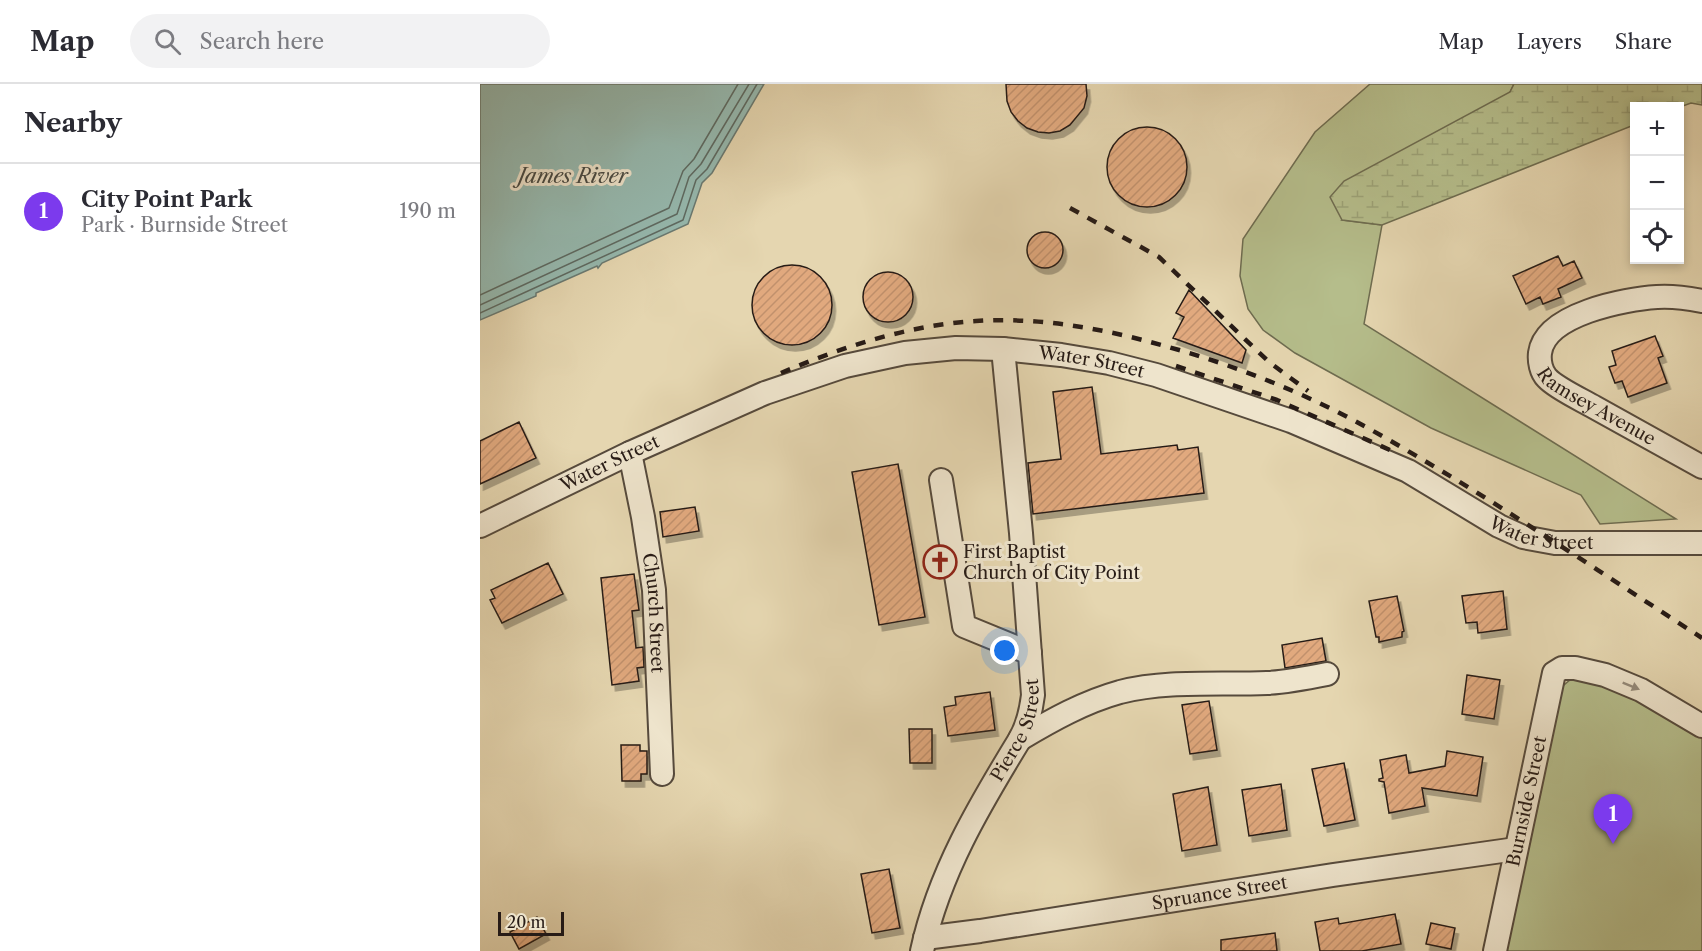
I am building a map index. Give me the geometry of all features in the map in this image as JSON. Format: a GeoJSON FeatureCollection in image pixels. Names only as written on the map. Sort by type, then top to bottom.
{"type":"FeatureCollection","features":[{"type":"Feature","properties":{"kind":"street","name":"Ramsey Avenue"},"geometry":{"type":"LineString","coordinates":[[1702,301],[1657,297],[1590,310],[1569,320],[1546,336],[1541,346],[1539,359],[1547,379],[1702,467]]}},
{"type":"Feature","properties":{"kind":"street","name":"Water Street"},"geometry":{"type":"LineString","coordinates":[[480,526],[630,453],[765,393],[845,366],[905,353],[957,348],[1003,349],[1071,356],[1156,375],[1291,421],[1408,471],[1499,526],[1523,537],[1555,543],[1702,543]]}},
{"type":"Feature","properties":{"kind":"street","name":"Pierce Street"},"geometry":{"type":"LineString","coordinates":[[923,944],[937,898],[958,846],[1026,729],[1032,708],[1021,533],[1003,349]]}},
{"type":"Feature","properties":{"kind":"street","name":"Church Street"},"geometry":{"type":"LineString","coordinates":[[630,453],[644,516],[654,590],[662,774]]}},
{"type":"Feature","properties":{"kind":"street"},"geometry":{"type":"LineString","coordinates":[[941,480],[964,626],[1030,653]]}},
{"type":"Feature","properties":{"kind":"street","name":"Burnside Street"},"geometry":{"type":"LineString","coordinates":[[1495,951],[1554,673],[1562,668],[1575,668],[1605,675],[1641,690],[1702,726]]}},
{"type":"Feature","properties":{"kind":"street"},"geometry":{"type":"LineString","coordinates":[[1020,739],[1056,718],[1095,700],[1120,692],[1183,684],[1276,682],[1327,674]]}},
{"type":"Feature","properties":{"kind":"street","name":"Spruance Street"},"geometry":{"type":"LineString","coordinates":[[923,944],[980,931],[1321,877],[1516,849]]}},
{"type":"Feature","properties":{"kind":"green space"},"geometry":{"type":"Polygon","coordinates":[[[1370,84],[1514,84],[1510,92],[1342,220],[1382,225],[1364,324],[1676,519],[1600,524],[1581,495],[1431,428],[1295,353],[1263,330],[1248,309],[1240,276],[1243,239],[1315,132],[1370,84]]]}},
{"type":"Feature","properties":{"kind":"green space"},"geometry":{"type":"Polygon","coordinates":[[[1514,84],[1702,84],[1702,105],[1691,103],[1684,106],[1684,102],[1630,102],[1630,127],[1382,225],[1342,220],[1330,197],[1344,181],[1510,92],[1514,84]]]}},
{"type":"Feature","properties":{"kind":"green space"},"geometry":{"type":"Polygon","coordinates":[[[1580,676],[1649,706],[1702,737],[1702,951],[1502,951],[1558,690],[1570,680],[1580,676]]]}},
{"type":"Feature","properties":{"kind":"water","name":"James River"},"geometry":{"type":"Polygon","coordinates":[[[480,84],[764,84],[712,173],[702,183],[688,224],[602,263],[598,268],[597,266],[480,320],[480,84]]]}},
{"type":"Feature","properties":{"kind":"building"},"geometry":{"type":"Polygon","coordinates":[[[1006,84],[1086,84],[1087,96],[1084,108],[1070,125],[1060,131],[1038,132],[1027,128],[1011,112],[1007,101],[1006,84]]]}},
{"type":"Feature","properties":{"kind":"building"},"geometry":{"type":"Polygon","coordinates":[[[1147,127],[1162,130],[1175,139],[1184,152],[1187,167],[1184,182],[1175,195],[1162,204],[1147,207],[1132,204],[1119,195],[1110,182],[1107,167],[1110,152],[1119,139],[1132,130],[1147,127]]]}},
{"type":"Feature","properties":{"kind":"building"},"geometry":{"type":"Polygon","coordinates":[[[1045,232],[1058,237],[1063,250],[1058,263],[1045,268],[1032,263],[1027,250],[1032,237],[1045,232]]]}},
{"type":"Feature","properties":{"kind":"building"},"geometry":{"type":"Polygon","coordinates":[[[1558,256],[1563,266],[1574,261],[1582,278],[1558,289],[1561,297],[1543,304],[1540,297],[1526,304],[1513,276],[1558,256]]]}},
{"type":"Feature","properties":{"kind":"building"},"geometry":{"type":"Polygon","coordinates":[[[792,265],[807,268],[820,277],[829,290],[832,305],[829,320],[820,333],[807,342],[792,345],[777,342],[764,333],[755,320],[752,305],[755,290],[764,277],[777,268],[792,265]]]}},
{"type":"Feature","properties":{"kind":"building"},"geometry":{"type":"Polygon","coordinates":[[[888,272],[906,279],[913,297],[906,315],[888,322],[870,315],[863,297],[870,279],[888,272]]]}},
{"type":"Feature","properties":{"kind":"building"},"geometry":{"type":"Polygon","coordinates":[[[1189,290],[1246,350],[1242,363],[1173,338],[1184,317],[1176,313],[1189,290]]]}},
{"type":"Feature","properties":{"kind":"building"},"geometry":{"type":"Polygon","coordinates":[[[1655,336],[1663,356],[1658,358],[1667,383],[1628,397],[1622,381],[1615,383],[1609,367],[1616,365],[1612,351],[1655,336]]]}},
{"type":"Feature","properties":{"kind":"building"},"geometry":{"type":"Polygon","coordinates":[[[1092,387],[1101,454],[1177,445],[1178,450],[1198,447],[1204,493],[1033,514],[1028,463],[1061,459],[1053,392],[1092,387]]]}},
{"type":"Feature","properties":{"kind":"building"},"geometry":{"type":"Polygon","coordinates":[[[519,422],[536,458],[480,484],[480,441],[519,422]]]}},
{"type":"Feature","properties":{"kind":"building"},"geometry":{"type":"Polygon","coordinates":[[[898,464],[925,617],[879,625],[852,472],[898,464]]]}},
{"type":"Feature","properties":{"kind":"building"},"geometry":{"type":"Polygon","coordinates":[[[695,507],[699,531],[663,537],[660,512],[695,507]]]}},
{"type":"Feature","properties":{"kind":"building"},"geometry":{"type":"Polygon","coordinates":[[[548,563],[563,594],[502,623],[490,600],[495,598],[491,590],[548,563]]]}},
{"type":"Feature","properties":{"kind":"building"},"geometry":{"type":"Polygon","coordinates":[[[634,574],[639,610],[632,611],[636,648],[643,647],[644,667],[637,668],[639,681],[612,685],[601,578],[634,574]]]}},
{"type":"Feature","properties":{"kind":"building"},"geometry":{"type":"Polygon","coordinates":[[[1503,591],[1507,629],[1478,633],[1477,622],[1466,623],[1462,596],[1503,591]]]}},
{"type":"Feature","properties":{"kind":"building"},"geometry":{"type":"Polygon","coordinates":[[[1397,596],[1404,631],[1402,637],[1379,642],[1369,601],[1397,596]]]}},
{"type":"Feature","properties":{"kind":"building"},"geometry":{"type":"Polygon","coordinates":[[[1322,638],[1326,661],[1285,668],[1282,645],[1322,638]]]}},
{"type":"Feature","properties":{"kind":"building"},"geometry":{"type":"Polygon","coordinates":[[[1467,675],[1500,680],[1494,719],[1462,714],[1467,675]]]}},
{"type":"Feature","properties":{"kind":"building"},"geometry":{"type":"Polygon","coordinates":[[[990,692],[995,730],[948,736],[944,707],[956,705],[955,697],[990,692]]]}},
{"type":"Feature","properties":{"kind":"building"},"geometry":{"type":"Polygon","coordinates":[[[1209,701],[1217,750],[1190,754],[1182,705],[1209,701]]]}},
{"type":"Feature","properties":{"kind":"building"},"geometry":{"type":"Polygon","coordinates":[[[909,729],[932,729],[932,763],[910,763],[909,729]]]}},
{"type":"Feature","properties":{"kind":"building"},"geometry":{"type":"Polygon","coordinates":[[[621,745],[640,745],[640,751],[647,751],[647,774],[641,774],[641,781],[622,781],[621,745]]]}},
{"type":"Feature","properties":{"kind":"building"},"geometry":{"type":"Polygon","coordinates":[[[1447,751],[1483,757],[1477,796],[1422,788],[1425,806],[1389,813],[1384,782],[1379,781],[1383,778],[1380,760],[1406,755],[1409,773],[1445,766],[1447,751]]]}},
{"type":"Feature","properties":{"kind":"building"},"geometry":{"type":"Polygon","coordinates":[[[1344,763],[1355,820],[1324,826],[1312,769],[1344,763]]]}},
{"type":"Feature","properties":{"kind":"building"},"geometry":{"type":"Polygon","coordinates":[[[1281,784],[1287,830],[1249,836],[1242,790],[1281,784]]]}},
{"type":"Feature","properties":{"kind":"building"},"geometry":{"type":"Polygon","coordinates":[[[1208,787],[1217,845],[1182,851],[1173,794],[1208,787]]]}},
{"type":"Feature","properties":{"kind":"building"},"geometry":{"type":"Polygon","coordinates":[[[889,869],[900,928],[872,933],[861,874],[889,869]]]}},
{"type":"Feature","properties":{"kind":"building"},"geometry":{"type":"Polygon","coordinates":[[[1395,914],[1401,944],[1362,951],[1320,951],[1315,922],[1338,918],[1339,924],[1395,914]]]}},
{"type":"Feature","properties":{"kind":"building"},"geometry":{"type":"Polygon","coordinates":[[[537,917],[546,934],[519,949],[510,932],[537,917]]]}},
{"type":"Feature","properties":{"kind":"building"},"geometry":{"type":"Polygon","coordinates":[[[1431,923],[1455,928],[1451,949],[1426,944],[1431,923]]]}},
{"type":"Feature","properties":{"kind":"building"},"geometry":{"type":"Polygon","coordinates":[[[1275,933],[1277,951],[1221,951],[1221,940],[1275,933]]]}},
{"type":"Feature","properties":{"kind":"railway"},"geometry":{"type":"LineString","coordinates":[[1070,208],[1159,257],[1269,362],[1308,391]]}},
{"type":"Feature","properties":{"kind":"railway"},"geometry":{"type":"LineString","coordinates":[[781,373],[828,354],[901,332],[976,321],[1023,321],[1069,325],[1178,350],[1279,385],[1316,401],[1377,433],[1486,498],[1702,638]]}},
{"type":"Feature","properties":{"kind":"railway"},"geometry":{"type":"LineString","coordinates":[[1176,366],[1277,400],[1399,454]]}},
{"type":"Feature","properties":{"kind":"place","name":"First Baptist Church of City Point"},"geometry":{"type":"Point","coordinates":[940,562]}},
{"type":"Feature","properties":{"kind":"place","name":"City Point Park"},"geometry":{"type":"Point","coordinates":[1613,844]}}]}
